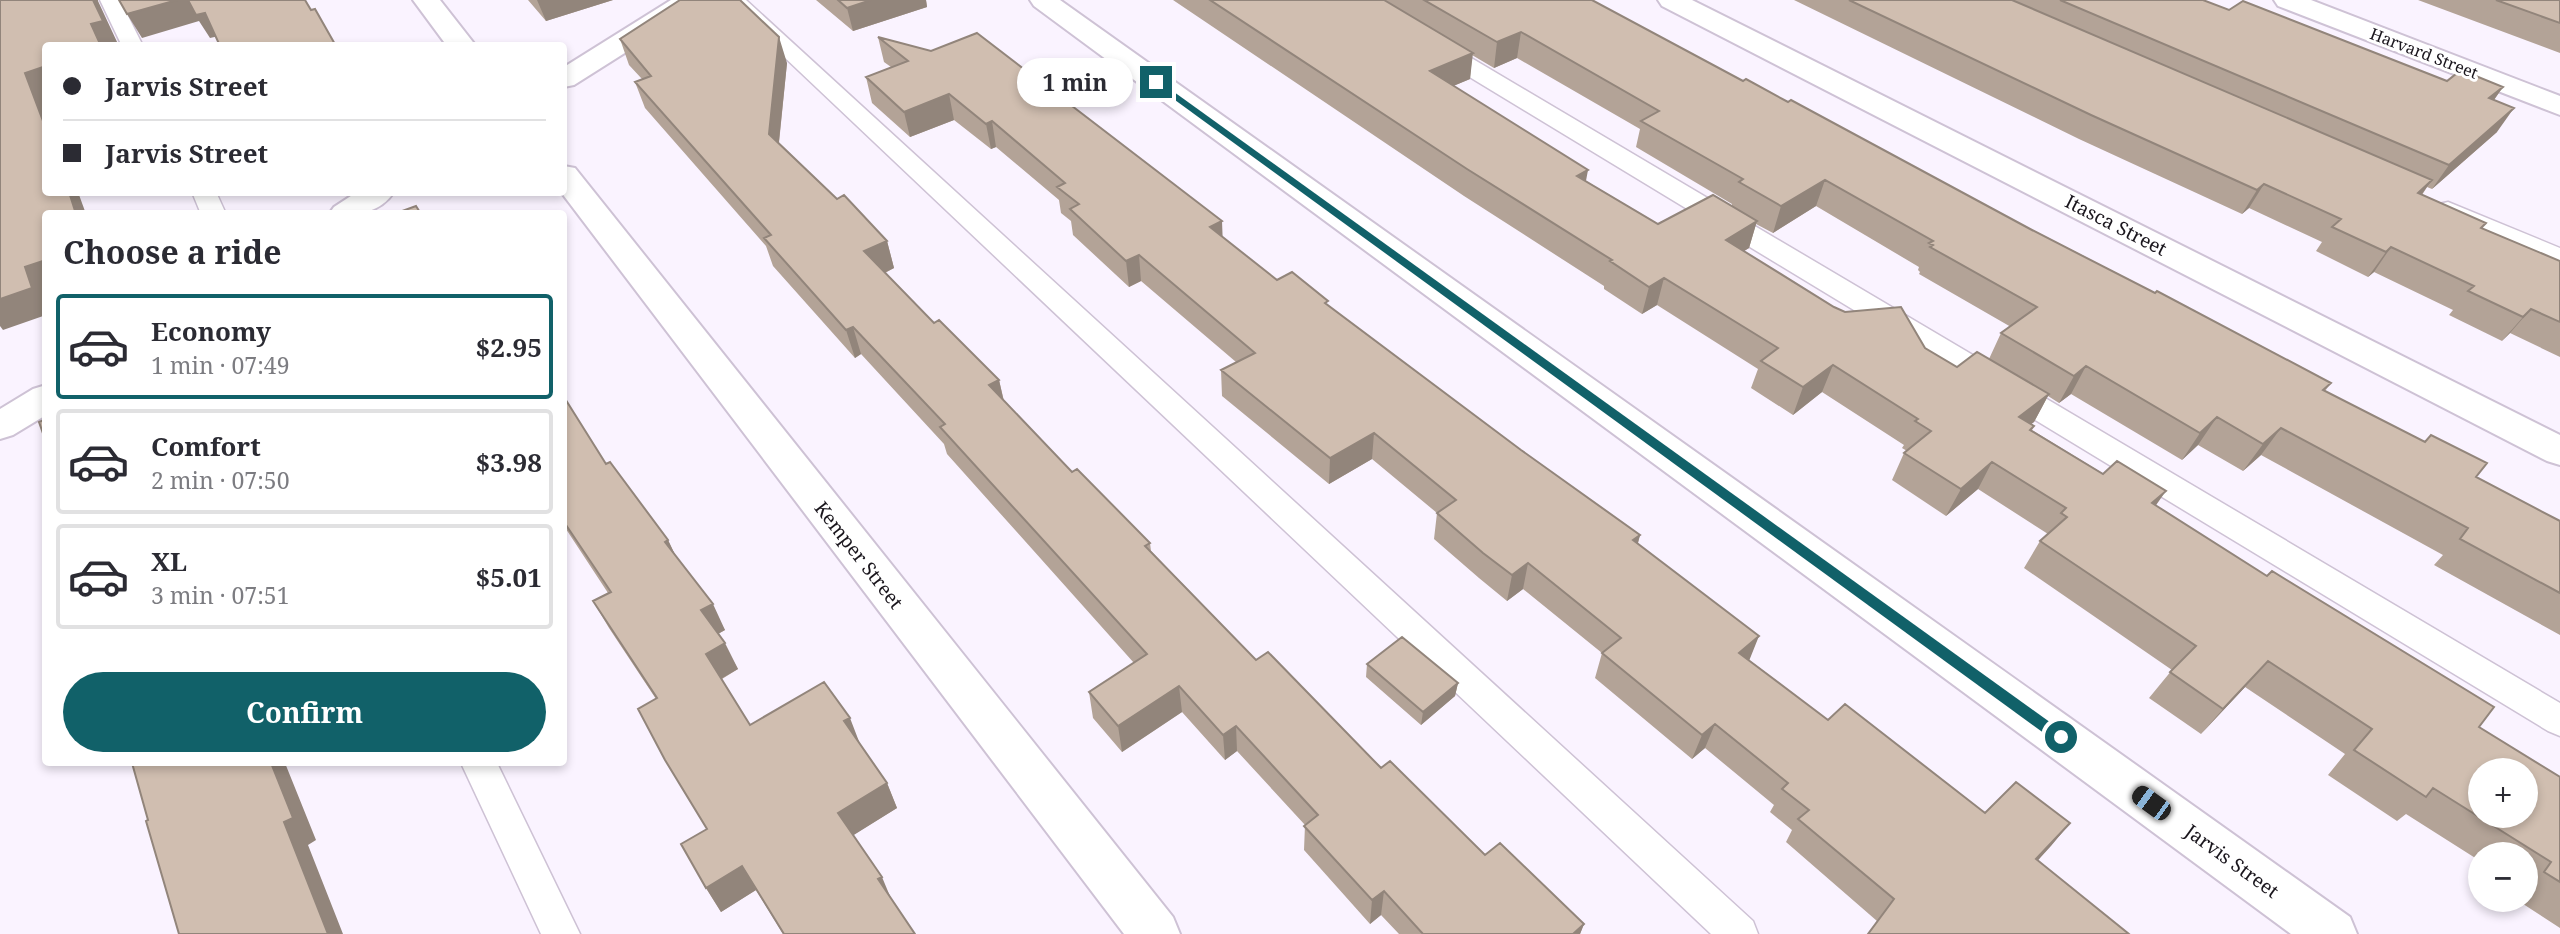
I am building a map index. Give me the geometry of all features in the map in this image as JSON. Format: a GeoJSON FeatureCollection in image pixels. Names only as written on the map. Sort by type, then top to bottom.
{"type":"FeatureCollection","features":[{"type":"Feature","properties":{"kind":"street"},"geometry":{"type":"LineString","coordinates":[[426,0],[459,42]]}},
{"type":"Feature","properties":{"kind":"street"},"geometry":{"type":"LineString","coordinates":[[567,77],[690,0]]}},
{"type":"Feature","properties":{"kind":"street","name":"Jarvis Street"},"geometry":{"type":"LineString","coordinates":[[1043,0],[2332,934]]}},
{"type":"Feature","properties":{"kind":"street","name":"Itasca Street"},"geometry":{"type":"LineString","coordinates":[[1671,0],[2560,451]]}},
{"type":"Feature","properties":{"kind":"street","name":"Harvard Street"},"geometry":{"type":"LineString","coordinates":[[2287,0],[2560,106]]}},
{"type":"Feature","properties":{"kind":"street","name":"Kemper Street"},"geometry":{"type":"LineString","coordinates":[[567,179],[1155,934]]}},
{"type":"Feature","properties":{"kind":"street"},"geometry":{"type":"LineString","coordinates":[[351,210],[373,196]]}},
{"type":"Feature","properties":{"kind":"street"},"geometry":{"type":"LineString","coordinates":[[0,426],[42,400]]}},
{"type":"Feature","properties":{"kind":"lane"},"geometry":{"type":"LineString","coordinates":[[110,0],[131,42]]}},
{"type":"Feature","properties":{"kind":"lane"},"geometry":{"type":"LineString","coordinates":[[734,0],[1739,934]]}},
{"type":"Feature","properties":{"kind":"lane"},"geometry":{"type":"LineString","coordinates":[[1418,36],[2560,721]]}},
{"type":"Feature","properties":{"kind":"lane"},"geometry":{"type":"LineString","coordinates":[[2432,202],[2560,258]]}},
{"type":"Feature","properties":{"kind":"lane"},"geometry":{"type":"LineString","coordinates":[[480,766],[561,934]]}},
{"type":"Feature","properties":{"kind":"building"},"geometry":{"type":"Polygon","coordinates":[[[0,0],[93,0],[103,21],[91,24],[99,42],[42,42],[42,67],[25,73],[42,118],[42,196],[70,196],[75,210],[42,210],[42,261],[25,267],[32,288],[0,299],[0,0]]]}},
{"type":"Feature","properties":{"kind":"building"},"geometry":{"type":"Polygon","coordinates":[[[119,0],[177,0],[127,14],[119,0]]]}},
{"type":"Feature","properties":{"kind":"building"},"geometry":{"type":"Polygon","coordinates":[[[188,0],[305,0],[311,10],[315,9],[334,42],[218,42],[205,13],[196,15],[188,0]]]}},
{"type":"Feature","properties":{"kind":"building"},"geometry":{"type":"Polygon","coordinates":[[[680,0],[740,0],[779,37],[769,134],[837,199],[844,195],[887,241],[864,251],[934,323],[939,320],[999,380],[989,385],[1072,472],[1077,469],[1150,543],[1145,546],[1256,660],[1268,652],[1381,768],[1390,761],[1485,855],[1500,843],[1584,924],[1573,934],[1423,934],[1384,891],[1372,900],[1304,826],[1318,815],[1236,726],[1223,735],[1179,686],[1118,726],[1089,692],[1147,654],[940,427],[945,424],[853,327],[846,330],[764,238],[771,235],[635,82],[651,76],[620,39],[680,0]]]}},
{"type":"Feature","properties":{"kind":"building"},"geometry":{"type":"Polygon","coordinates":[[[838,0],[871,0],[847,8],[838,0]]]}},
{"type":"Feature","properties":{"kind":"building"},"geometry":{"type":"Polygon","coordinates":[[[1210,0],[1384,0],[1473,53],[1430,71],[1588,170],[1577,176],[1658,224],[1713,195],[1757,221],[1726,240],[1834,307],[1845,312],[1901,307],[1925,348],[1957,367],[1977,352],[2049,394],[2019,417],[2034,426],[2030,430],[2103,474],[2117,461],[2166,491],[2152,503],[2267,576],[2272,571],[2494,707],[2479,727],[2529,758],[2468,758],[2468,810],[2433,788],[2426,797],[2354,750],[2372,729],[2268,661],[2223,709],[2170,672],[2196,646],[2040,541],[2067,517],[2061,513],[2066,508],[1992,462],[1961,489],[1904,453],[1931,431],[1915,421],[1918,419],[1833,365],[1803,387],[1761,361],[1778,348],[1664,278],[1649,287],[1610,261],[1612,260],[1467,169],[1210,0]]]}},
{"type":"Feature","properties":{"kind":"building"},"geometry":{"type":"Polygon","coordinates":[[[1424,0],[1592,0],[1743,81],[1746,79],[1788,102],[1791,100],[2032,230],[2155,293],[2157,291],[2331,383],[2323,390],[2425,442],[2431,435],[2487,463],[2476,477],[2560,521],[2560,593],[2460,539],[2468,528],[2281,428],[2263,444],[2217,417],[2200,433],[2086,366],[2074,376],[2001,333],[2037,307],[1930,247],[1933,245],[1929,243],[1933,241],[1825,180],[1781,206],[1739,182],[1743,179],[1641,121],[1659,111],[1521,32],[1497,42],[1424,0]]]}},
{"type":"Feature","properties":{"kind":"building"},"geometry":{"type":"Polygon","coordinates":[[[1849,0],[2012,0],[2432,180],[2418,193],[2486,223],[2481,228],[2560,261],[2560,322],[2531,309],[2523,317],[2468,291],[2474,286],[2391,247],[2386,252],[2332,227],[2341,219],[2264,184],[2257,190],[1849,0]]]}},
{"type":"Feature","properties":{"kind":"building"},"geometry":{"type":"Polygon","coordinates":[[[2060,0],[2203,0],[2229,10],[2243,1],[2447,81],[2461,70],[2503,87],[2489,98],[2514,108],[2449,165],[2060,0]]]}},
{"type":"Feature","properties":{"kind":"building"},"geometry":{"type":"Polygon","coordinates":[[[2496,0],[2560,0],[2560,23],[2496,0]]]}},
{"type":"Feature","properties":{"kind":"building"},"geometry":{"type":"Polygon","coordinates":[[[977,33],[1222,221],[1210,227],[1277,280],[1292,272],[1328,301],[1325,303],[1521,450],[1640,535],[1633,540],[1759,636],[1739,653],[1828,720],[1845,704],[1985,813],[2016,782],[2070,823],[2036,859],[2129,934],[1868,934],[1894,899],[1798,819],[1809,810],[1782,789],[1788,783],[1715,724],[1702,735],[1602,653],[1621,638],[1528,563],[1512,575],[1483,553],[1437,513],[1456,500],[1374,433],[1330,458],[1221,370],[1255,353],[1139,255],[1126,261],[1070,209],[1079,204],[1057,187],[1065,183],[992,121],[986,124],[949,94],[904,112],[866,77],[908,61],[878,37],[931,51],[977,33]]]}},
{"type":"Feature","properties":{"kind":"building"},"geometry":{"type":"Polygon","coordinates":[[[567,402],[606,464],[610,462],[668,540],[665,542],[713,604],[701,610],[725,643],[706,654],[750,725],[824,682],[850,718],[844,721],[887,783],[838,813],[882,877],[878,879],[915,934],[784,934],[742,866],[706,888],[681,844],[707,829],[638,709],[657,698],[593,601],[611,592],[567,526],[567,402]]]}},
{"type":"Feature","properties":{"kind":"building"},"geometry":{"type":"Polygon","coordinates":[[[1402,637],[1458,683],[1423,712],[1367,664],[1402,637]]]}},
{"type":"Feature","properties":{"kind":"building"},"geometry":{"type":"Polygon","coordinates":[[[2538,763],[2560,777],[2560,882],[2544,872],[2551,862],[2538,854],[2538,842],[2519,842],[2497,828],[2538,828],[2538,763]]]}},
{"type":"Feature","properties":{"kind":"building"},"geometry":{"type":"Polygon","coordinates":[[[133,766],[272,766],[293,818],[284,822],[328,934],[179,934],[146,821],[148,820],[133,766]]]}},
{"type":"Feature","properties":{"kind":"route"},"geometry":{"type":"LineString","coordinates":[[1156,82],[2061,737]]}}]}
